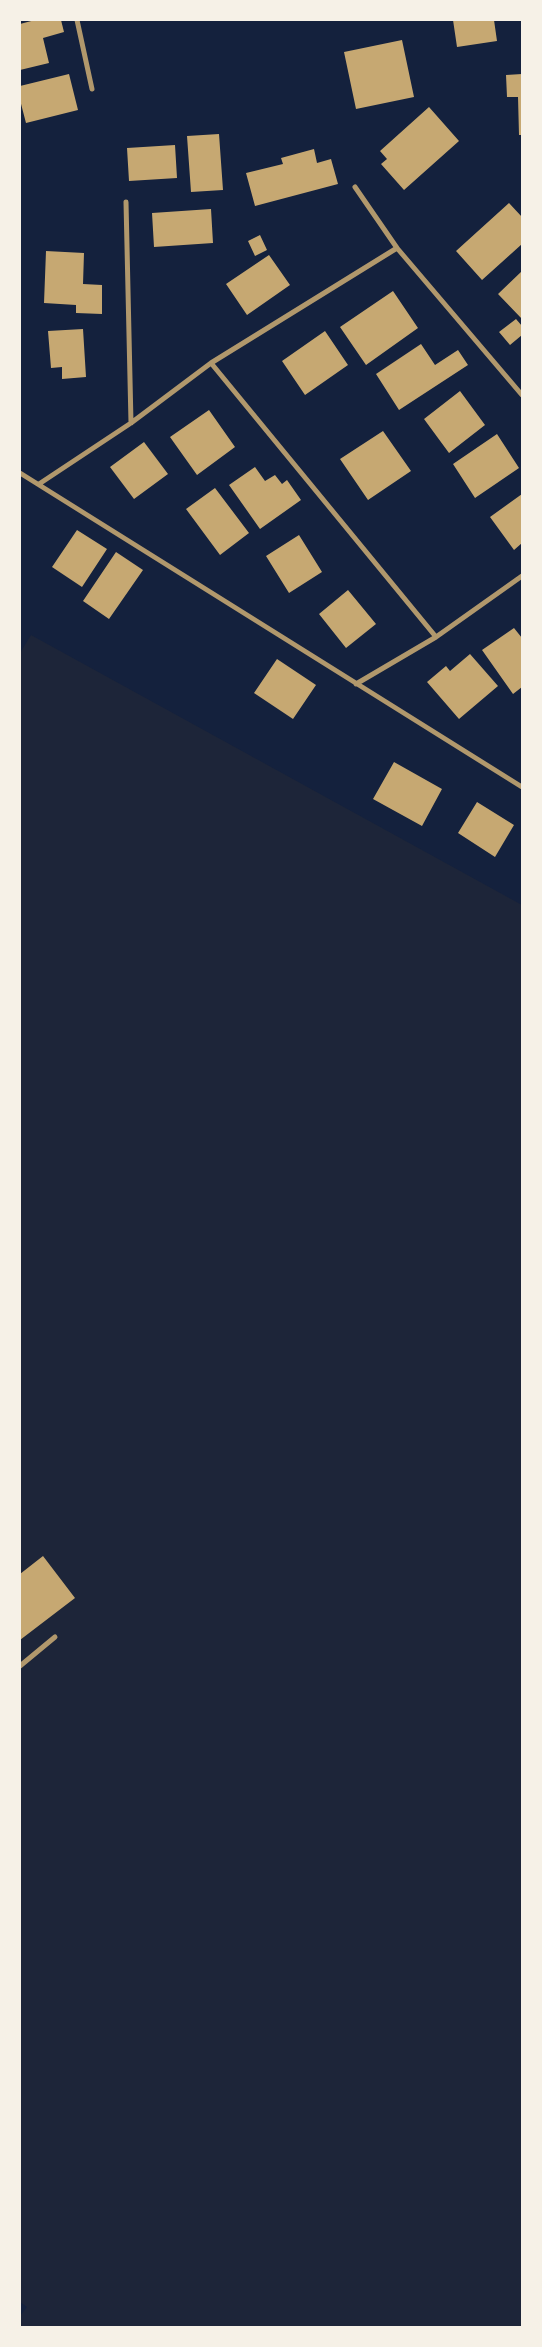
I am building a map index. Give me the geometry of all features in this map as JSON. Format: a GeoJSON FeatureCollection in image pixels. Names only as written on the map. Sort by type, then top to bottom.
{"type":"FeatureCollection","features":[{"type":"Feature","properties":{"kind":"street"},"geometry":{"type":"LineString","coordinates":[[77,20],[92,89]]}},
{"type":"Feature","properties":{"kind":"street"},"geometry":{"type":"LineString","coordinates":[[355,187],[397,248],[522,395]]}},
{"type":"Feature","properties":{"kind":"street"},"geometry":{"type":"LineString","coordinates":[[126,202],[131,423]]}},
{"type":"Feature","properties":{"kind":"street"},"geometry":{"type":"LineString","coordinates":[[39,484],[131,423],[211,363],[397,248]]}},
{"type":"Feature","properties":{"kind":"street"},"geometry":{"type":"LineString","coordinates":[[211,363],[436,637]]}},
{"type":"Feature","properties":{"kind":"street"},"geometry":{"type":"LineString","coordinates":[[20,473],[522,787]]}},
{"type":"Feature","properties":{"kind":"street"},"geometry":{"type":"LineString","coordinates":[[356,684],[436,637],[522,576]]}},
{"type":"Feature","properties":{"kind":"street"},"geometry":{"type":"LineString","coordinates":[[20,1666],[54,1637]]}},
{"type":"Feature","properties":{"kind":"shaded area"},"geometry":{"type":"Polygon","coordinates":[[[31,635],[522,905],[522,2327],[20,2327],[20,2316],[27,2307],[20,2302],[20,653],[31,635]]]}},
{"type":"Feature","properties":{"kind":"building"},"geometry":{"type":"Polygon","coordinates":[[[35,20],[61,20],[64,32],[43,38],[49,63],[20,70],[20,24],[35,20]]]}},
{"type":"Feature","properties":{"kind":"building"},"geometry":{"type":"Polygon","coordinates":[[[453,20],[494,20],[497,41],[457,47],[453,20]]]}},
{"type":"Feature","properties":{"kind":"building"},"geometry":{"type":"Polygon","coordinates":[[[402,40],[414,97],[356,109],[344,52],[402,40]]]}},
{"type":"Feature","properties":{"kind":"building"},"geometry":{"type":"Polygon","coordinates":[[[69,74],[78,110],[26,123],[20,100],[20,86],[69,74]]]}},
{"type":"Feature","properties":{"kind":"building"},"geometry":{"type":"Polygon","coordinates":[[[522,74],[522,135],[519,135],[518,97],[507,97],[506,75],[522,74]]]}},
{"type":"Feature","properties":{"kind":"building"},"geometry":{"type":"Polygon","coordinates":[[[429,107],[459,141],[404,190],[381,164],[387,159],[380,151],[429,107]]]}},
{"type":"Feature","properties":{"kind":"building"},"geometry":{"type":"Polygon","coordinates":[[[219,134],[223,190],[191,192],[187,136],[219,134]]]}},
{"type":"Feature","properties":{"kind":"building"},"geometry":{"type":"Polygon","coordinates":[[[175,145],[177,178],[129,181],[127,148],[175,145]]]}},
{"type":"Feature","properties":{"kind":"building"},"geometry":{"type":"Polygon","coordinates":[[[314,149],[317,163],[331,159],[338,184],[255,206],[246,173],[283,164],[281,158],[314,149]]]}},
{"type":"Feature","properties":{"kind":"building"},"geometry":{"type":"Polygon","coordinates":[[[509,203],[522,217],[522,244],[482,280],[456,251],[509,203]]]}},
{"type":"Feature","properties":{"kind":"building"},"geometry":{"type":"Polygon","coordinates":[[[211,209],[213,243],[154,247],[152,213],[211,209]]]}},
{"type":"Feature","properties":{"kind":"building"},"geometry":{"type":"Polygon","coordinates":[[[260,235],[267,250],[255,256],[248,241],[260,235]]]}},
{"type":"Feature","properties":{"kind":"building"},"geometry":{"type":"Polygon","coordinates":[[[46,251],[84,253],[83,284],[102,285],[102,314],[76,313],[76,305],[44,303],[46,251]]]}},
{"type":"Feature","properties":{"kind":"building"},"geometry":{"type":"Polygon","coordinates":[[[269,255],[290,285],[247,315],[226,284],[269,255]]]}},
{"type":"Feature","properties":{"kind":"building"},"geometry":{"type":"Polygon","coordinates":[[[522,271],[522,319],[498,294],[522,271]]]}},
{"type":"Feature","properties":{"kind":"building"},"geometry":{"type":"Polygon","coordinates":[[[393,291],[418,328],[366,365],[340,327],[393,291]]]}},
{"type":"Feature","properties":{"kind":"building"},"geometry":{"type":"Polygon","coordinates":[[[516,319],[522,326],[522,335],[510,345],[499,332],[516,319]]]}},
{"type":"Feature","properties":{"kind":"building"},"geometry":{"type":"Polygon","coordinates":[[[83,329],[86,377],[62,379],[62,367],[51,368],[48,331],[83,329]]]}},
{"type":"Feature","properties":{"kind":"building"},"geometry":{"type":"Polygon","coordinates":[[[325,331],[348,365],[305,395],[282,361],[325,331]]]}},
{"type":"Feature","properties":{"kind":"building"},"geometry":{"type":"Polygon","coordinates":[[[421,344],[435,365],[458,350],[468,365],[399,410],[376,374],[421,344]]]}},
{"type":"Feature","properties":{"kind":"building"},"geometry":{"type":"Polygon","coordinates":[[[460,391],[485,425],[449,453],[424,419],[460,391]]]}},
{"type":"Feature","properties":{"kind":"building"},"geometry":{"type":"Polygon","coordinates":[[[209,410],[235,447],[197,475],[170,437],[209,410]]]}},
{"type":"Feature","properties":{"kind":"building"},"geometry":{"type":"Polygon","coordinates":[[[383,431],[411,471],[368,500],[340,459],[383,431]]]}},
{"type":"Feature","properties":{"kind":"building"},"geometry":{"type":"Polygon","coordinates":[[[497,434],[519,468],[475,498],[453,464],[497,434]]]}},
{"type":"Feature","properties":{"kind":"building"},"geometry":{"type":"Polygon","coordinates":[[[144,442],[168,474],[134,499],[110,467],[144,442]]]}},
{"type":"Feature","properties":{"kind":"building"},"geometry":{"type":"Polygon","coordinates":[[[255,467],[265,481],[275,475],[282,484],[287,480],[301,500],[260,529],[229,485],[255,467]]]}},
{"type":"Feature","properties":{"kind":"building"},"geometry":{"type":"Polygon","coordinates":[[[215,488],[249,533],[220,555],[186,509],[215,488]]]}},
{"type":"Feature","properties":{"kind":"building"},"geometry":{"type":"Polygon","coordinates":[[[522,494],[522,543],[514,550],[490,517],[522,494]]]}},
{"type":"Feature","properties":{"kind":"building"},"geometry":{"type":"Polygon","coordinates":[[[77,530],[107,549],[82,587],[52,567],[77,530]]]}},
{"type":"Feature","properties":{"kind":"building"},"geometry":{"type":"Polygon","coordinates":[[[299,535],[322,572],[289,593],[266,556],[299,535]]]}},
{"type":"Feature","properties":{"kind":"building"},"geometry":{"type":"Polygon","coordinates":[[[116,552],[143,570],[109,619],[83,601],[116,552]]]}},
{"type":"Feature","properties":{"kind":"building"},"geometry":{"type":"Polygon","coordinates":[[[348,590],[376,624],[346,648],[319,614],[348,590]]]}},
{"type":"Feature","properties":{"kind":"building"},"geometry":{"type":"Polygon","coordinates":[[[514,628],[522,638],[522,687],[513,694],[482,650],[514,628]]]}},
{"type":"Feature","properties":{"kind":"building"},"geometry":{"type":"Polygon","coordinates":[[[470,654],[498,686],[459,719],[427,682],[446,666],[450,671],[470,654]]]}},
{"type":"Feature","properties":{"kind":"building"},"geometry":{"type":"Polygon","coordinates":[[[277,659],[316,685],[293,719],[254,693],[277,659]]]}},
{"type":"Feature","properties":{"kind":"building"},"geometry":{"type":"Polygon","coordinates":[[[394,762],[442,789],[422,826],[373,799],[394,762]]]}},
{"type":"Feature","properties":{"kind":"building"},"geometry":{"type":"Polygon","coordinates":[[[477,802],[514,825],[495,857],[458,833],[477,802]]]}},
{"type":"Feature","properties":{"kind":"building"},"geometry":{"type":"Polygon","coordinates":[[[43,1556],[75,1598],[20,1640],[20,1574],[43,1556]]]}}]}
